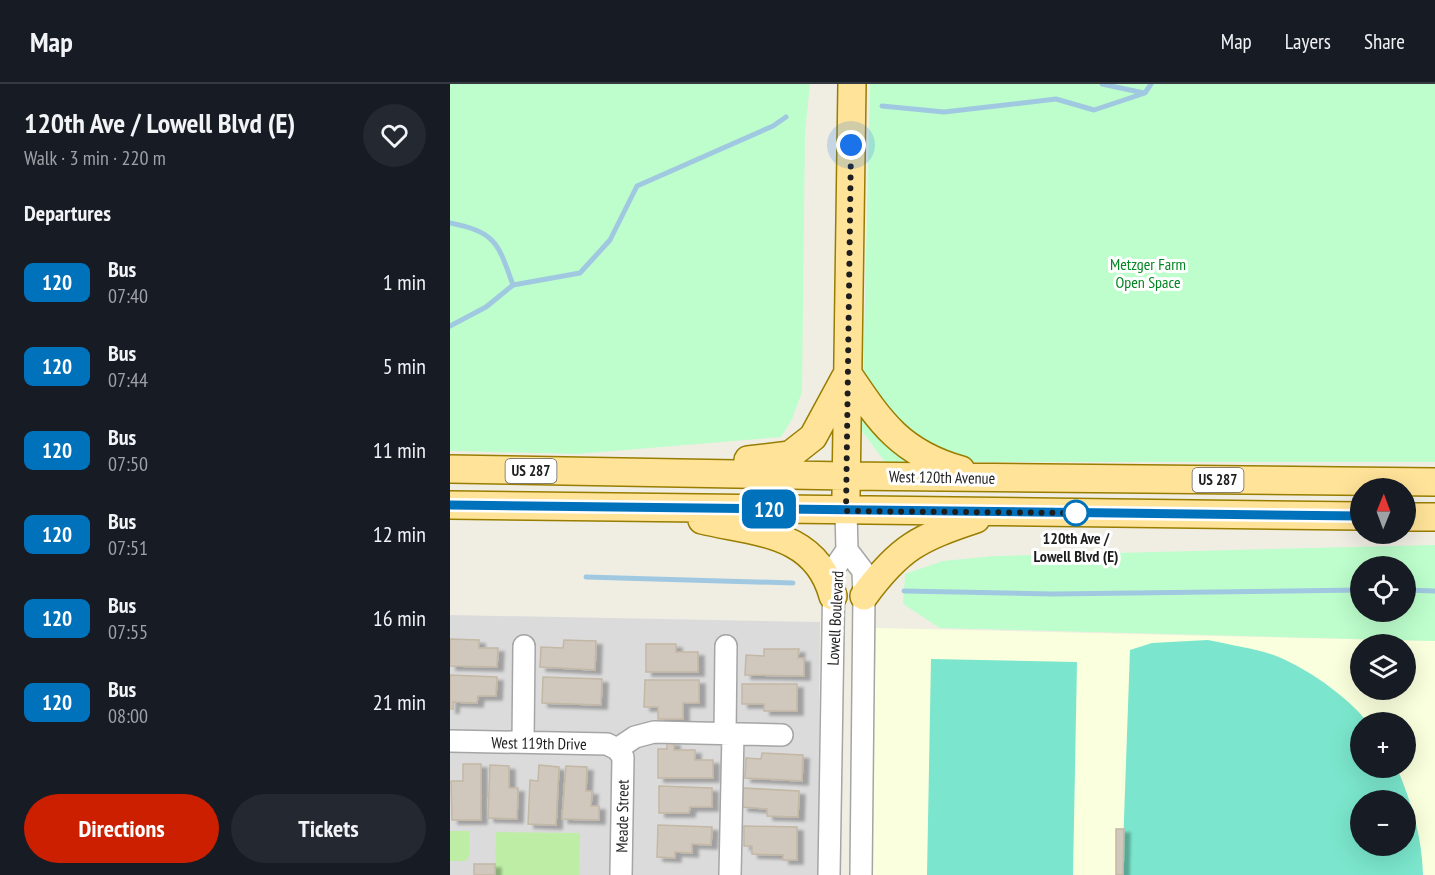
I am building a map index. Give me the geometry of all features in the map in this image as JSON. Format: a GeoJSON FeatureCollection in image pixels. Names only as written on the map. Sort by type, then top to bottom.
{"type":"FeatureCollection","features":[{"type":"Feature","properties":{"kind":"main road"},"geometry":{"type":"LineString","coordinates":[[846,511],[852,84]]}},
{"type":"Feature","properties":{"kind":"main road"},"geometry":{"type":"LineString","coordinates":[[612,473],[790,455],[813,437],[848,374]]}},
{"type":"Feature","properties":{"kind":"main road"},"geometry":{"type":"LineString","coordinates":[[848,374],[894,435],[916,453],[946,466],[988,477]]}},
{"type":"Feature","properties":{"kind":"main road","name":"West 120th Avenue"},"geometry":{"type":"LineString","coordinates":[[450,469],[612,473],[1435,482]]}},
{"type":"Feature","properties":{"kind":"main road","name":"West 120th Avenue"},"geometry":{"type":"LineString","coordinates":[[450,505],[1350,516]]}},
{"type":"Feature","properties":{"kind":"main road"},"geometry":{"type":"LineString","coordinates":[[648,508],[778,536],[818,563],[827,575],[832,596]]}},
{"type":"Feature","properties":{"kind":"main road"},"geometry":{"type":"LineString","coordinates":[[864,596],[890,563],[907,548],[945,530],[998,512]]}},
{"type":"Feature","properties":{"kind":"main road"},"geometry":{"type":"LineString","coordinates":[[1416,517],[1435,517]]}},
{"type":"Feature","properties":{"kind":"street"},"geometry":{"type":"LineString","coordinates":[[846,511],[847,550]]}},
{"type":"Feature","properties":{"kind":"street","name":"Lowell Boulevard"},"geometry":{"type":"LineString","coordinates":[[829,875],[832,596],[834,569],[847,550],[863,571],[861,875]]}},
{"type":"Feature","properties":{"kind":"street"},"geometry":{"type":"LineString","coordinates":[[523,742],[524,646]]}},
{"type":"Feature","properties":{"kind":"street"},"geometry":{"type":"LineString","coordinates":[[726,646],[730,875]]}},
{"type":"Feature","properties":{"kind":"street"},"geometry":{"type":"LineString","coordinates":[[620,753],[644,733],[782,735]]}},
{"type":"Feature","properties":{"kind":"street","name":"West 119th Drive"},"geometry":{"type":"LineString","coordinates":[[450,741],[607,744],[620,753]]}},
{"type":"Feature","properties":{"kind":"street","name":"Meade Street"},"geometry":{"type":"LineString","coordinates":[[620,753],[621,875]]}},
{"type":"Feature","properties":{"kind":"shaded area"},"geometry":{"type":"Polygon","coordinates":[[[450,615],[820,622],[818,875],[450,875],[450,615]]]}},
{"type":"Feature","properties":{"kind":"shaded area"},"geometry":{"type":"Polygon","coordinates":[[[876,628],[1350,639],[1350,700],[1416,700],[1416,641],[1435,641],[1435,875],[871,875],[876,628]]]}},
{"type":"Feature","properties":{"kind":"green space"},"geometry":{"type":"Polygon","coordinates":[[[450,84],[810,84],[805,132],[802,392],[792,419],[781,437],[577,454],[450,451],[450,84]]]}},
{"type":"Feature","properties":{"kind":"green space","name":"Metzger Farm Open Space"},"geometry":{"type":"Polygon","coordinates":[[[870,84],[1435,84],[1435,462],[885,462],[862,431],[870,84]]]}},
{"type":"Feature","properties":{"kind":"green space"},"geometry":{"type":"Polygon","coordinates":[[[1435,545],[1435,641],[1416,641],[1416,634],[1350,634],[1350,639],[940,628],[903,604],[905,574],[943,561],[994,556],[1435,545]]]}},
{"type":"Feature","properties":{"kind":"green space"},"geometry":{"type":"Polygon","coordinates":[[[1208,640],[1277,656],[1306,671],[1335,691],[1359,712],[1350,712],[1350,778],[1401,778],[1405,790],[1350,790],[1350,856],[1416,856],[1416,824],[1421,847],[1423,875],[1122,875],[1130,650],[1152,643],[1208,640]]]}},
{"type":"Feature","properties":{"kind":"green space"},"geometry":{"type":"Polygon","coordinates":[[[931,659],[1077,662],[1073,875],[927,875],[931,659]]]}},
{"type":"Feature","properties":{"kind":"green space"},"geometry":{"type":"Polygon","coordinates":[[[450,831],[470,831],[469,856],[466,861],[450,861],[450,831]]]}},
{"type":"Feature","properties":{"kind":"green space"},"geometry":{"type":"Polygon","coordinates":[[[496,832],[580,833],[579,875],[495,875],[496,832]]]}},
{"type":"Feature","properties":{"kind":"building"},"geometry":{"type":"Polygon","coordinates":[[[450,639],[479,640],[479,648],[498,648],[497,667],[450,666],[450,639]]]}},
{"type":"Feature","properties":{"kind":"building"},"geometry":{"type":"Polygon","coordinates":[[[564,640],[596,641],[595,670],[540,667],[541,647],[563,648],[564,640]]]}},
{"type":"Feature","properties":{"kind":"building"},"geometry":{"type":"Polygon","coordinates":[[[646,644],[676,644],[676,652],[698,652],[698,672],[646,672],[646,644]]]}},
{"type":"Feature","properties":{"kind":"building"},"geometry":{"type":"Polygon","coordinates":[[[764,649],[799,649],[798,658],[804,658],[804,676],[745,675],[746,655],[764,656],[764,649]]]}},
{"type":"Feature","properties":{"kind":"building"},"geometry":{"type":"Polygon","coordinates":[[[450,675],[497,677],[496,696],[478,696],[477,703],[453,702],[453,709],[450,709],[450,675]]]}},
{"type":"Feature","properties":{"kind":"building"},"geometry":{"type":"Polygon","coordinates":[[[543,677],[602,679],[601,705],[542,703],[543,677]]]}},
{"type":"Feature","properties":{"kind":"building"},"geometry":{"type":"Polygon","coordinates":[[[645,680],[699,680],[699,703],[683,703],[683,719],[658,719],[658,707],[644,707],[645,680]]]}},
{"type":"Feature","properties":{"kind":"building"},"geometry":{"type":"Polygon","coordinates":[[[742,684],[797,684],[797,711],[764,711],[764,704],[742,704],[742,684]]]}},
{"type":"Feature","properties":{"kind":"building"},"geometry":{"type":"Polygon","coordinates":[[[667,742],[674,742],[674,750],[695,750],[695,760],[713,760],[713,778],[658,778],[658,749],[667,749],[667,742]]]}},
{"type":"Feature","properties":{"kind":"building"},"geometry":{"type":"Polygon","coordinates":[[[762,753],[803,755],[802,781],[745,778],[746,758],[761,759],[762,753]]]}},
{"type":"Feature","properties":{"kind":"building"},"geometry":{"type":"Polygon","coordinates":[[[463,764],[481,764],[481,820],[452,820],[451,781],[463,781],[463,764]]]}},
{"type":"Feature","properties":{"kind":"building"},"geometry":{"type":"Polygon","coordinates":[[[490,765],[509,766],[509,788],[518,788],[517,819],[488,818],[490,765]]]}},
{"type":"Feature","properties":{"kind":"building"},"geometry":{"type":"Polygon","coordinates":[[[539,765],[559,767],[556,825],[528,824],[530,780],[538,781],[539,765]]]}},
{"type":"Feature","properties":{"kind":"building"},"geometry":{"type":"Polygon","coordinates":[[[566,766],[587,767],[586,791],[592,791],[591,806],[599,806],[599,820],[562,819],[566,766]]]}},
{"type":"Feature","properties":{"kind":"building"},"geometry":{"type":"Polygon","coordinates":[[[659,786],[712,788],[712,807],[690,807],[689,813],[659,813],[659,786]]]}},
{"type":"Feature","properties":{"kind":"building"},"geometry":{"type":"Polygon","coordinates":[[[743,788],[799,791],[798,817],[767,816],[767,809],[742,807],[743,788]]]}},
{"type":"Feature","properties":{"kind":"building"},"geometry":{"type":"Polygon","coordinates":[[[658,825],[712,827],[711,845],[692,844],[692,853],[675,852],[675,858],[657,857],[658,825]]]}},
{"type":"Feature","properties":{"kind":"building"},"geometry":{"type":"Polygon","coordinates":[[[744,826],[797,827],[797,860],[783,860],[783,855],[752,854],[752,846],[744,846],[744,826]]]}},
{"type":"Feature","properties":{"kind":"building"},"geometry":{"type":"Polygon","coordinates":[[[1116,829],[1124,829],[1123,875],[1116,875],[1116,829]]]}},
{"type":"Feature","properties":{"kind":"building"},"geometry":{"type":"Polygon","coordinates":[[[474,864],[495,864],[495,875],[474,875],[474,864]]]}},
{"type":"Feature","properties":{"kind":"waterway"},"geometry":{"type":"LineString","coordinates":[[1102,84],[1144,93]]}},
{"type":"Feature","properties":{"kind":"waterway"},"geometry":{"type":"LineString","coordinates":[[882,106],[944,112],[1056,99],[1094,110],[1145,93],[1151,84]]}},
{"type":"Feature","properties":{"kind":"waterway"},"geometry":{"type":"LineString","coordinates":[[450,326],[486,307],[513,285],[580,273],[610,240],[637,186],[773,126],[786,117]]}},
{"type":"Feature","properties":{"kind":"waterway"},"geometry":{"type":"LineString","coordinates":[[450,223],[486,235],[499,249],[513,285]]}},
{"type":"Feature","properties":{"kind":"waterway"},"geometry":{"type":"LineString","coordinates":[[586,577],[793,583]]}},
{"type":"Feature","properties":{"kind":"waterway"},"geometry":{"type":"LineString","coordinates":[[904,591],[1053,594],[1350,590]]}},
{"type":"Feature","properties":{"kind":"waterway"},"geometry":{"type":"LineString","coordinates":[[1416,590],[1435,591]]}},
{"type":"Feature","properties":{"kind":"bus line","name":"120"},"geometry":{"type":"LineString","coordinates":[[450,505],[1350,516]]}},
{"type":"Feature","properties":{"kind":"place","name":"120th Ave / Lowell Blvd (E)"},"geometry":{"type":"Point","coordinates":[1076,513]}},
{"type":"Feature","properties":{"kind":"route"},"geometry":{"type":"LineString","coordinates":[[851,145],[846,511],[1076,513]]}}]}
